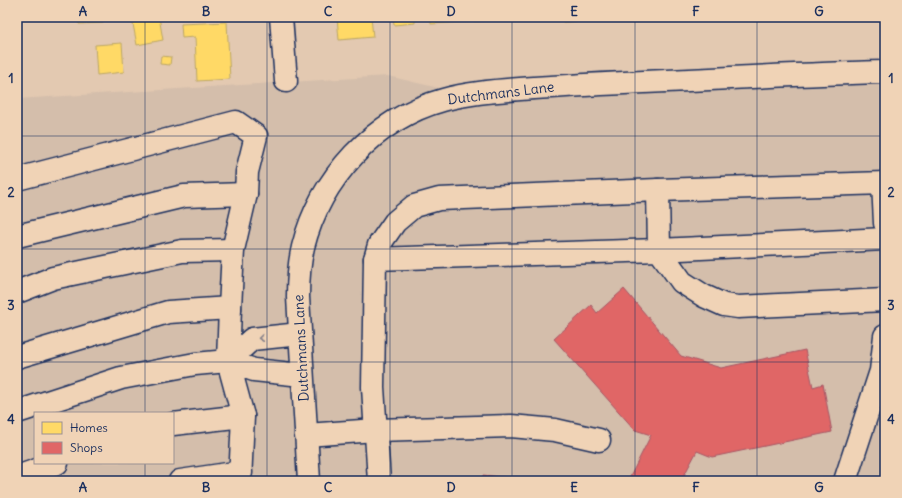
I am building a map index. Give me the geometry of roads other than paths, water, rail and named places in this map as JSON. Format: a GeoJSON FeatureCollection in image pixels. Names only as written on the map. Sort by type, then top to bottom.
{"type":"FeatureCollection","features":[{"type":"Feature","properties":{"kind":"street"},"geometry":{"type":"LineString","coordinates":[[281,17],[286,81]]}},
{"type":"Feature","properties":{"kind":"street","name":"Dutchmans Lane"},"geometry":{"type":"LineString","coordinates":[[309,481],[298,297],[299,272],[303,248],[310,225],[320,202],[333,180],[345,164],[367,142],[387,126],[406,114],[443,99],[483,92],[562,86],[885,72]]}},
{"type":"Feature","properties":{"kind":"street"},"geometry":{"type":"LineString","coordinates":[[17,179],[236,122],[256,136],[247,172],[246,194],[233,250],[230,308],[228,361],[243,416],[240,476],[180,481]]}},
{"type":"Feature","properties":{"kind":"street"},"geometry":{"type":"LineString","coordinates":[[379,481],[373,387],[375,259],[379,245],[395,222],[414,206],[439,200],[658,190],[884,183],[885,223]]}},
{"type":"Feature","properties":{"kind":"street"},"geometry":{"type":"LineString","coordinates":[[658,190],[658,250],[682,282],[704,296],[724,305],[738,307],[885,300]]}},
{"type":"Feature","properties":{"kind":"street"},"geometry":{"type":"LineString","coordinates":[[17,236],[184,196],[246,194]]}},
{"type":"Feature","properties":{"kind":"street"},"geometry":{"type":"LineString","coordinates":[[375,259],[658,250],[885,239]]}},
{"type":"Feature","properties":{"kind":"street"},"geometry":{"type":"LineString","coordinates":[[17,292],[53,278],[182,251],[233,250]]}},
{"type":"Feature","properties":{"kind":"street"},"geometry":{"type":"LineString","coordinates":[[17,357],[168,312],[230,308]]}},
{"type":"Feature","properties":{"kind":"street"},"geometry":{"type":"LineString","coordinates":[[228,361],[252,339],[300,334]]}},
{"type":"Feature","properties":{"kind":"street"},"geometry":{"type":"LineString","coordinates":[[845,481],[881,371],[885,341]]}},
{"type":"Feature","properties":{"kind":"street"},"geometry":{"type":"LineString","coordinates":[[17,412],[121,378],[195,364],[228,361],[254,370],[302,375]]}},
{"type":"Feature","properties":{"kind":"street"},"geometry":{"type":"LineString","coordinates":[[174,424],[243,416]]}},
{"type":"Feature","properties":{"kind":"street"},"geometry":{"type":"LineString","coordinates":[[306,435],[376,430],[511,426],[555,430],[599,440]]}},
{"type":"Feature","properties":{"kind":"street"},"geometry":{"type":"LineString","coordinates":[[17,477],[54,464]]}}]}
